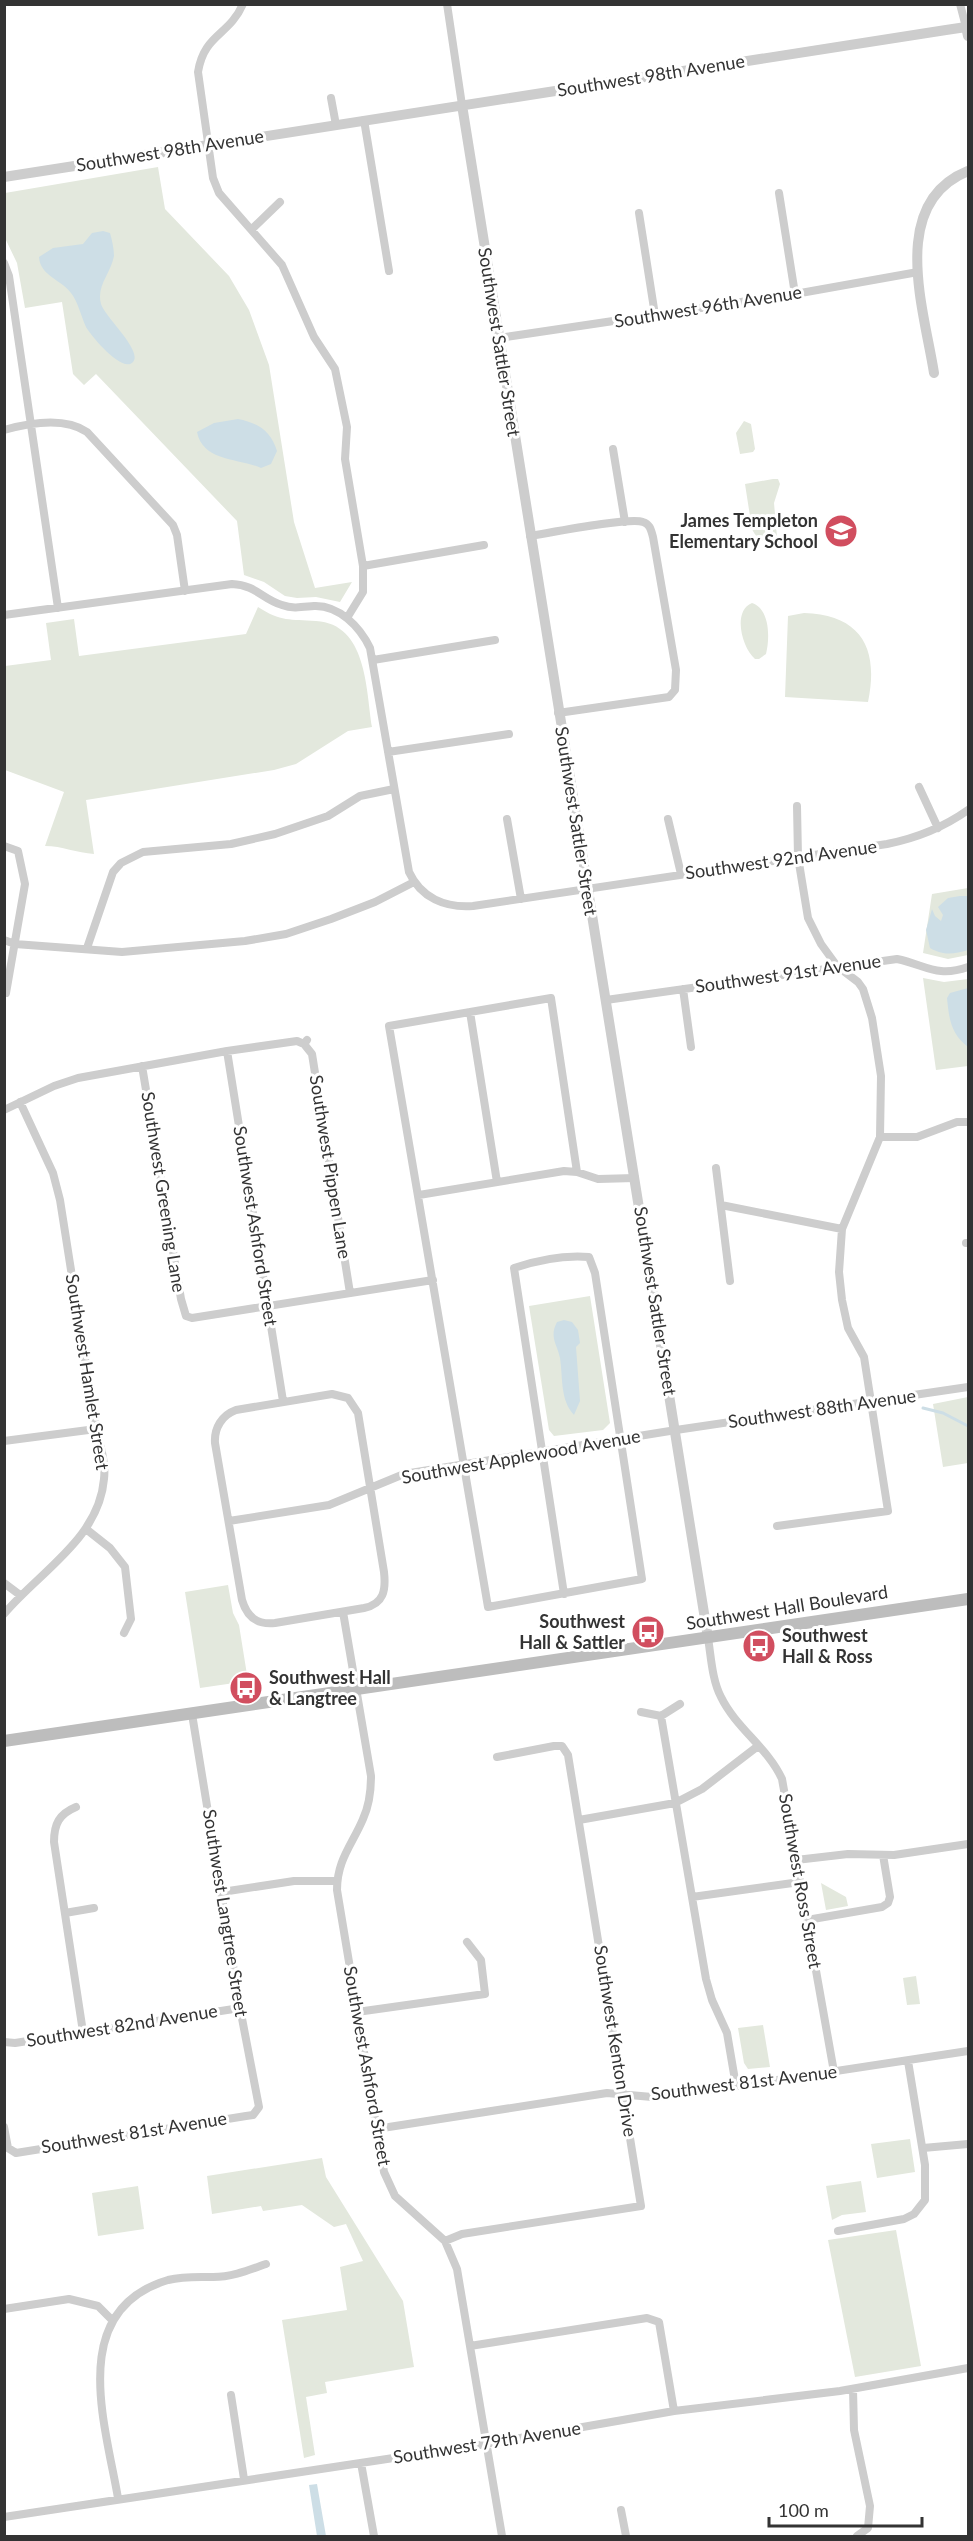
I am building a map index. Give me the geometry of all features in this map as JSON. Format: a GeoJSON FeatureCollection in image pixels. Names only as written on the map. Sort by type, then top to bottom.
{"type":"FeatureCollection","features":[{"type":"Feature","properties":{"kind":"main road","name":"Southwest Hall Boulevard"},"geometry":{"type":"LineString","coordinates":[[4,1741],[969,1599]]}},
{"type":"Feature","properties":{"kind":"street"},"geometry":{"type":"LineString","coordinates":[[243,4],[237,18],[213,38],[205,47],[200,59],[198,72],[213,178],[219,193],[282,265],[314,337],[335,369],[347,427],[345,459],[363,566],[363,592],[347,618]]}},
{"type":"Feature","properties":{"kind":"street","name":"Southwest Sattler Street"},"geometry":{"type":"LineString","coordinates":[[447,4],[558,713],[708,1638]]}},
{"type":"Feature","properties":{"kind":"street"},"geometry":{"type":"LineString","coordinates":[[960,4],[967,32]]}},
{"type":"Feature","properties":{"kind":"street","name":"Southwest 98th Avenue"},"geometry":{"type":"LineString","coordinates":[[4,177],[462,105],[967,32]]}},
{"type":"Feature","properties":{"kind":"street"},"geometry":{"type":"LineString","coordinates":[[331,98],[336,125]]}},
{"type":"Feature","properties":{"kind":"street"},"geometry":{"type":"LineString","coordinates":[[364,120],[389,271]]}},
{"type":"Feature","properties":{"kind":"street"},"geometry":{"type":"LineString","coordinates":[[934,373],[918,272],[917,243],[925,211],[934,196],[948,182],[969,171]]}},
{"type":"Feature","properties":{"kind":"street"},"geometry":{"type":"LineString","coordinates":[[779,194],[795,294]]}},
{"type":"Feature","properties":{"kind":"street"},"geometry":{"type":"LineString","coordinates":[[252,229],[280,202]]}},
{"type":"Feature","properties":{"kind":"street"},"geometry":{"type":"LineString","coordinates":[[639,213],[655,315]]}},
{"type":"Feature","properties":{"kind":"street"},"geometry":{"type":"LineString","coordinates":[[4,263],[9,276],[58,608]]}},
{"type":"Feature","properties":{"kind":"street","name":"Southwest 96th Avenue"},"geometry":{"type":"LineString","coordinates":[[499,338],[795,294],[918,272]]}},
{"type":"Feature","properties":{"kind":"street"},"geometry":{"type":"LineString","coordinates":[[4,430],[30,425],[63,423],[78,426],[87,432],[166,515],[177,535],[185,591]]}},
{"type":"Feature","properties":{"kind":"street"},"geometry":{"type":"LineString","coordinates":[[614,449],[625,522]]}},
{"type":"Feature","properties":{"kind":"street"},"geometry":{"type":"LineString","coordinates":[[530,536],[625,522],[642,521],[647,524],[653,537],[676,670],[675,690],[669,697],[558,713]]}},
{"type":"Feature","properties":{"kind":"street"},"geometry":{"type":"LineString","coordinates":[[363,566],[484,545]]}},
{"type":"Feature","properties":{"kind":"street"},"geometry":{"type":"LineString","coordinates":[[4,615],[232,584],[247,585],[291,608],[321,607],[347,618],[365,638],[373,660],[406,859],[414,882],[375,903],[286,934],[245,941],[122,952],[15,944],[4,940]]}},
{"type":"Feature","properties":{"kind":"street"},"geometry":{"type":"LineString","coordinates":[[373,660],[495,639]]}},
{"type":"Feature","properties":{"kind":"street"},"geometry":{"type":"LineString","coordinates":[[388,753],[509,734]]}},
{"type":"Feature","properties":{"kind":"street"},"geometry":{"type":"LineString","coordinates":[[919,787],[938,828]]}},
{"type":"Feature","properties":{"kind":"street"},"geometry":{"type":"LineString","coordinates":[[87,948],[113,872],[132,856],[143,852],[231,844],[275,834],[328,816],[360,796],[394,789]]}},
{"type":"Feature","properties":{"kind":"street"},"geometry":{"type":"LineString","coordinates":[[777,1526],[888,1511],[864,1358],[848,1328],[839,1272],[842,1229],[880,1137],[881,1076],[872,1018],[858,982],[837,966],[821,944],[808,918],[798,857],[797,806]]}},
{"type":"Feature","properties":{"kind":"street","name":"Southwest 92nd Avenue"},"geometry":{"type":"LineString","coordinates":[[414,882],[436,901],[453,906],[473,906],[894,843],[938,828],[969,810]]}},
{"type":"Feature","properties":{"kind":"street"},"geometry":{"type":"LineString","coordinates":[[507,819],[521,899]]}},
{"type":"Feature","properties":{"kind":"street"},"geometry":{"type":"LineString","coordinates":[[668,819],[681,874]]}},
{"type":"Feature","properties":{"kind":"street"},"geometry":{"type":"LineString","coordinates":[[4,846],[18,851],[25,885],[6,993]]}},
{"type":"Feature","properties":{"kind":"street","name":"Southwest 91st Avenue"},"geometry":{"type":"LineString","coordinates":[[606,1000],[897,959],[928,970],[949,973],[969,968]]}},
{"type":"Feature","properties":{"kind":"street"},"geometry":{"type":"LineString","coordinates":[[683,988],[690,1047]]}},
{"type":"Feature","properties":{"kind":"street"},"geometry":{"type":"LineString","coordinates":[[564,1594],[514,1268],[575,1256],[589,1257],[596,1273],[642,1579],[564,1594],[488,1607],[389,1026],[551,998],[577,1172]]}},
{"type":"Feature","properties":{"kind":"street"},"geometry":{"type":"LineString","coordinates":[[470,1012],[497,1182]]}},
{"type":"Feature","properties":{"kind":"street","name":"Southwest Pippen Lane"},"geometry":{"type":"LineString","coordinates":[[226,1051],[305,1042],[312,1054],[350,1293]]}},
{"type":"Feature","properties":{"kind":"street"},"geometry":{"type":"LineString","coordinates":[[4,1110],[67,1080],[226,1051]]}},
{"type":"Feature","properties":{"kind":"street","name":"Southwest Ashford Street"},"geometry":{"type":"LineString","coordinates":[[226,1051],[283,1401]]}},
{"type":"Feature","properties":{"kind":"street","name":"Southwest Greening Lane"},"geometry":{"type":"LineString","coordinates":[[142,1066],[181,1299],[186,1316],[192,1318],[268,1306]]}},
{"type":"Feature","properties":{"kind":"street","name":"Southwest Hamlet Street"},"geometry":{"type":"LineString","coordinates":[[4,1614],[86,1529],[95,1515],[104,1480],[103,1456],[96,1429],[60,1200],[53,1173],[20,1102]]}},
{"type":"Feature","properties":{"kind":"street"},"geometry":{"type":"LineString","coordinates":[[880,1137],[917,1137],[957,1122],[969,1122]]}},
{"type":"Feature","properties":{"kind":"street"},"geometry":{"type":"LineString","coordinates":[[716,1168],[730,1281]]}},
{"type":"Feature","properties":{"kind":"street"},"geometry":{"type":"LineString","coordinates":[[419,1194],[564,1171],[577,1172],[598,1179],[635,1178]]}},
{"type":"Feature","properties":{"kind":"street"},"geometry":{"type":"LineString","coordinates":[[721,1205],[842,1229]]}},
{"type":"Feature","properties":{"kind":"street"},"geometry":{"type":"LineString","coordinates":[[268,1306],[433,1280]]}},
{"type":"Feature","properties":{"kind":"street","name":"Southwest 88th Avenue"},"geometry":{"type":"LineString","coordinates":[[676,1430],[969,1387]]}},
{"type":"Feature","properties":{"kind":"street"},"geometry":{"type":"LineString","coordinates":[[332,1394],[343,1396],[352,1402],[359,1420],[384,1572],[384,1590],[377,1604],[267,1624],[252,1619],[245,1609],[215,1443],[218,1426],[230,1412],[283,1401],[332,1394]]}},
{"type":"Feature","properties":{"kind":"street"},"geometry":{"type":"LineString","coordinates":[[4,1440],[96,1429]]}},
{"type":"Feature","properties":{"kind":"street","name":"Southwest Applewood Avenue"},"geometry":{"type":"LineString","coordinates":[[229,1521],[329,1505],[404,1474],[676,1430]]}},
{"type":"Feature","properties":{"kind":"street"},"geometry":{"type":"LineString","coordinates":[[86,1529],[110,1548],[125,1567],[131,1619],[123,1633]]}},
{"type":"Feature","properties":{"kind":"street"},"geometry":{"type":"LineString","coordinates":[[4,1583],[20,1595]]}},
{"type":"Feature","properties":{"kind":"street","name":"Southwest Ashford Street"},"geometry":{"type":"LineString","coordinates":[[343,1612],[371,1788],[364,1817],[345,1852],[337,1881],[376,2129],[384,2172],[395,2196],[445,2241],[457,2269],[502,2536]]}},
{"type":"Feature","properties":{"kind":"street","name":"Southwest Ross Street"},"geometry":{"type":"LineString","coordinates":[[708,1638],[720,1697],[734,1718],[768,1757],[782,1779],[834,2072]]}},
{"type":"Feature","properties":{"kind":"street"},"geometry":{"type":"LineString","coordinates":[[641,1713],[662,1716],[680,1704]]}},
{"type":"Feature","properties":{"kind":"street","name":"Southwest Langtree Street"},"geometry":{"type":"LineString","coordinates":[[192,1714],[240,2008],[258,2101],[256,2111]]}},
{"type":"Feature","properties":{"kind":"street"},"geometry":{"type":"LineString","coordinates":[[662,1716],[675,1803],[710,1993],[727,2033],[736,2086]]}},
{"type":"Feature","properties":{"kind":"street","name":"Southwest Kenton Drive"},"geometry":{"type":"LineString","coordinates":[[445,2241],[462,2234],[641,2206],[568,1755],[562,1746],[497,1757]]}},
{"type":"Feature","properties":{"kind":"street"},"geometry":{"type":"LineString","coordinates":[[579,1820],[675,1803],[702,1789],[758,1746]]}},
{"type":"Feature","properties":{"kind":"street"},"geometry":{"type":"LineString","coordinates":[[76,1807],[58,1819],[54,1833],[83,2032]]}},
{"type":"Feature","properties":{"kind":"street"},"geometry":{"type":"LineString","coordinates":[[796,1860],[848,1854],[883,1855],[969,1844]]}},
{"type":"Feature","properties":{"kind":"street"},"geometry":{"type":"LineString","coordinates":[[807,1920],[882,1907],[888,1903],[890,1897],[883,1855]]}},
{"type":"Feature","properties":{"kind":"street"},"geometry":{"type":"LineString","coordinates":[[222,1892],[294,1881],[337,1881]]}},
{"type":"Feature","properties":{"kind":"street"},"geometry":{"type":"LineString","coordinates":[[693,1897],[800,1882]]}},
{"type":"Feature","properties":{"kind":"street"},"geometry":{"type":"LineString","coordinates":[[65,1913],[94,1908]]}},
{"type":"Feature","properties":{"kind":"street"},"geometry":{"type":"LineString","coordinates":[[357,2012],[485,1994],[481,1960],[467,1942]]}},
{"type":"Feature","properties":{"kind":"street","name":"Southwest 82nd Avenue"},"geometry":{"type":"LineString","coordinates":[[4,2042],[240,2008]]}},
{"type":"Feature","properties":{"kind":"street","name":"Southwest 81st Avenue"},"geometry":{"type":"LineString","coordinates":[[376,2129],[607,2093],[652,2097],[969,2051]]}},
{"type":"Feature","properties":{"kind":"street"},"geometry":{"type":"LineString","coordinates":[[838,2231],[904,2219],[918,2210],[923,2203],[927,2192],[923,2148],[908,2061]]}},
{"type":"Feature","properties":{"kind":"street","name":"Southwest 81st Avenue"},"geometry":{"type":"LineString","coordinates":[[4,2127],[6,2142],[11,2151],[21,2153],[246,2116],[256,2111]]}},
{"type":"Feature","properties":{"kind":"street"},"geometry":{"type":"LineString","coordinates":[[923,2148],[969,2144]]}},
{"type":"Feature","properties":{"kind":"street"},"geometry":{"type":"LineString","coordinates":[[118,2499],[99,2389],[99,2365],[112,2320],[129,2301],[146,2288],[192,2275],[222,2276],[240,2273],[266,2264]]}},
{"type":"Feature","properties":{"kind":"street"},"geometry":{"type":"LineString","coordinates":[[4,2309],[69,2299],[98,2306],[112,2320]]}},
{"type":"Feature","properties":{"kind":"street"},"geometry":{"type":"LineString","coordinates":[[470,2346],[647,2318],[659,2322],[674,2411]]}},
{"type":"Feature","properties":{"kind":"street","name":"Southwest 79th Avenue"},"geometry":{"type":"LineString","coordinates":[[4,2517],[486,2444],[674,2411],[853,2389],[969,2368]]}},
{"type":"Feature","properties":{"kind":"street"},"geometry":{"type":"LineString","coordinates":[[853,2389],[854,2430],[870,2506],[868,2528],[857,2536]]}},
{"type":"Feature","properties":{"kind":"street"},"geometry":{"type":"LineString","coordinates":[[231,2395],[244,2479]]}},
{"type":"Feature","properties":{"kind":"street"},"geometry":{"type":"LineString","coordinates":[[361,2463],[374,2536]]}},
{"type":"Feature","properties":{"kind":"street"},"geometry":{"type":"LineString","coordinates":[[621,2510],[626,2536]]}},
{"type":"Feature","properties":{"kind":"shaded area"},"geometry":{"type":"Polygon","coordinates":[[[158,167],[165,209],[229,276],[249,310],[269,365],[294,522],[315,588],[352,582],[340,602],[316,597],[285,596],[264,582],[244,575],[237,521],[96,374],[84,385],[73,374],[62,302],[25,308],[17,263],[5,238],[5,193],[158,167]]]}},
{"type":"Feature","properties":{"kind":"shaded area"},"geometry":{"type":"Polygon","coordinates":[[[103,231],[110,233],[114,256],[100,291],[101,304],[133,350],[135,357],[133,362],[128,364],[115,359],[94,338],[86,327],[78,305],[67,288],[47,273],[40,263],[39,257],[53,248],[83,244],[92,233],[103,231]]]}},
{"type":"Feature","properties":{"kind":"shaded area"},"geometry":{"type":"Polygon","coordinates":[[[238,419],[258,426],[271,438],[277,451],[271,464],[261,468],[223,458],[206,449],[201,442],[197,432],[214,423],[238,419]]]}},
{"type":"Feature","properties":{"kind":"shaded area"},"geometry":{"type":"Polygon","coordinates":[[[744,421],[751,424],[755,449],[753,452],[740,454],[736,433],[744,421]]]}},
{"type":"Feature","properties":{"kind":"shaded area"},"geometry":{"type":"Polygon","coordinates":[[[778,479],[780,484],[774,503],[777,537],[772,543],[760,539],[752,529],[745,484],[778,479]]]}},
{"type":"Feature","properties":{"kind":"shaded area"},"geometry":{"type":"Polygon","coordinates":[[[752,603],[762,611],[767,625],[766,654],[759,659],[755,659],[750,654],[741,630],[742,614],[752,603]]]}},
{"type":"Feature","properties":{"kind":"shaded area"},"geometry":{"type":"Polygon","coordinates":[[[258,607],[266,612],[292,620],[316,621],[333,625],[345,633],[355,646],[361,661],[372,727],[348,731],[296,764],[274,770],[86,800],[94,854],[45,846],[64,792],[5,770],[5,666],[51,660],[46,623],[74,619],[79,656],[246,634],[258,607]]]}},
{"type":"Feature","properties":{"kind":"shaded area"},"geometry":{"type":"Polygon","coordinates":[[[804,613],[824,615],[840,620],[853,628],[862,638],[871,666],[868,702],[785,697],[788,616],[804,613]]]}},
{"type":"Feature","properties":{"kind":"shaded area"},"geometry":{"type":"Polygon","coordinates":[[[968,888],[968,955],[948,959],[923,953],[932,894],[968,888]]]}},
{"type":"Feature","properties":{"kind":"shaded area"},"geometry":{"type":"Polygon","coordinates":[[[968,896],[968,950],[949,954],[930,948],[926,930],[932,909],[941,921],[943,915],[938,907],[948,898],[968,896]]]}},
{"type":"Feature","properties":{"kind":"shaded area"},"geometry":{"type":"Polygon","coordinates":[[[923,978],[944,982],[968,979],[968,1066],[936,1070],[923,978]]]}},
{"type":"Feature","properties":{"kind":"shaded area"},"geometry":{"type":"Polygon","coordinates":[[[968,988],[968,1047],[954,1031],[947,998],[950,993],[968,988]]]}},
{"type":"Feature","properties":{"kind":"shaded area"},"geometry":{"type":"Polygon","coordinates":[[[590,1296],[610,1423],[603,1430],[554,1436],[549,1430],[529,1306],[590,1296]]]}},
{"type":"Feature","properties":{"kind":"shaded area"},"geometry":{"type":"Polygon","coordinates":[[[564,1320],[572,1322],[578,1330],[580,1343],[576,1347],[580,1401],[574,1415],[564,1396],[560,1358],[554,1336],[557,1322],[564,1320]]]}},
{"type":"Feature","properties":{"kind":"shaded area"},"geometry":{"type":"Polygon","coordinates":[[[968,1397],[968,1463],[943,1467],[933,1404],[968,1397]]]}},
{"type":"Feature","properties":{"kind":"shaded area"},"geometry":{"type":"Polygon","coordinates":[[[228,1585],[233,1613],[239,1625],[248,1681],[200,1688],[185,1592],[228,1585]]]}},
{"type":"Feature","properties":{"kind":"shaded area"},"geometry":{"type":"Polygon","coordinates":[[[821,1883],[846,1897],[848,1906],[826,1910],[821,1883]]]}},
{"type":"Feature","properties":{"kind":"shaded area"},"geometry":{"type":"Polygon","coordinates":[[[916,1976],[920,2004],[907,2005],[903,1978],[916,1976]]]}},
{"type":"Feature","properties":{"kind":"shaded area"},"geometry":{"type":"Polygon","coordinates":[[[763,2025],[770,2067],[748,2069],[744,2063],[738,2028],[763,2025]]]}},
{"type":"Feature","properties":{"kind":"shaded area"},"geometry":{"type":"Polygon","coordinates":[[[910,2139],[915,2172],[877,2178],[871,2144],[910,2139]]]}},
{"type":"Feature","properties":{"kind":"shaded area"},"geometry":{"type":"Polygon","coordinates":[[[322,2158],[326,2177],[403,2301],[414,2367],[325,2382],[327,2393],[306,2397],[315,2455],[304,2458],[282,2320],[347,2310],[340,2267],[363,2261],[346,2224],[334,2227],[302,2205],[263,2211],[261,2206],[212,2214],[207,2176],[322,2158]]]}},
{"type":"Feature","properties":{"kind":"shaded area"},"geometry":{"type":"Polygon","coordinates":[[[861,2181],[866,2212],[842,2215],[832,2220],[826,2186],[861,2181]]]}},
{"type":"Feature","properties":{"kind":"shaded area"},"geometry":{"type":"Polygon","coordinates":[[[138,2186],[144,2229],[98,2236],[92,2193],[138,2186]]]}},
{"type":"Feature","properties":{"kind":"shaded area"},"geometry":{"type":"Polygon","coordinates":[[[896,2230],[921,2366],[855,2377],[828,2240],[896,2230]]]}},
{"type":"Feature","properties":{"kind":"shaded area"},"geometry":{"type":"Polygon","coordinates":[[[317,2484],[326,2536],[317,2536],[309,2485],[317,2484]]]}},
{"type":"Feature","properties":{"kind":"waterway"},"geometry":{"type":"LineString","coordinates":[[923,1408],[943,1413],[968,1426]]}},
{"type":"Feature","properties":{"kind":"place","name":"James Templeton Elementary School"},"geometry":{"type":"Point","coordinates":[841,531]}},
{"type":"Feature","properties":{"kind":"place","name":"Southwest Hall & Sattler"},"geometry":{"type":"Point","coordinates":[648,1632]}},
{"type":"Feature","properties":{"kind":"place","name":"Southwest Hall & Ross"},"geometry":{"type":"Point","coordinates":[759,1646]}},
{"type":"Feature","properties":{"kind":"place","name":"Southwest Hall & Langtree"},"geometry":{"type":"Point","coordinates":[246,1688]}}]}
